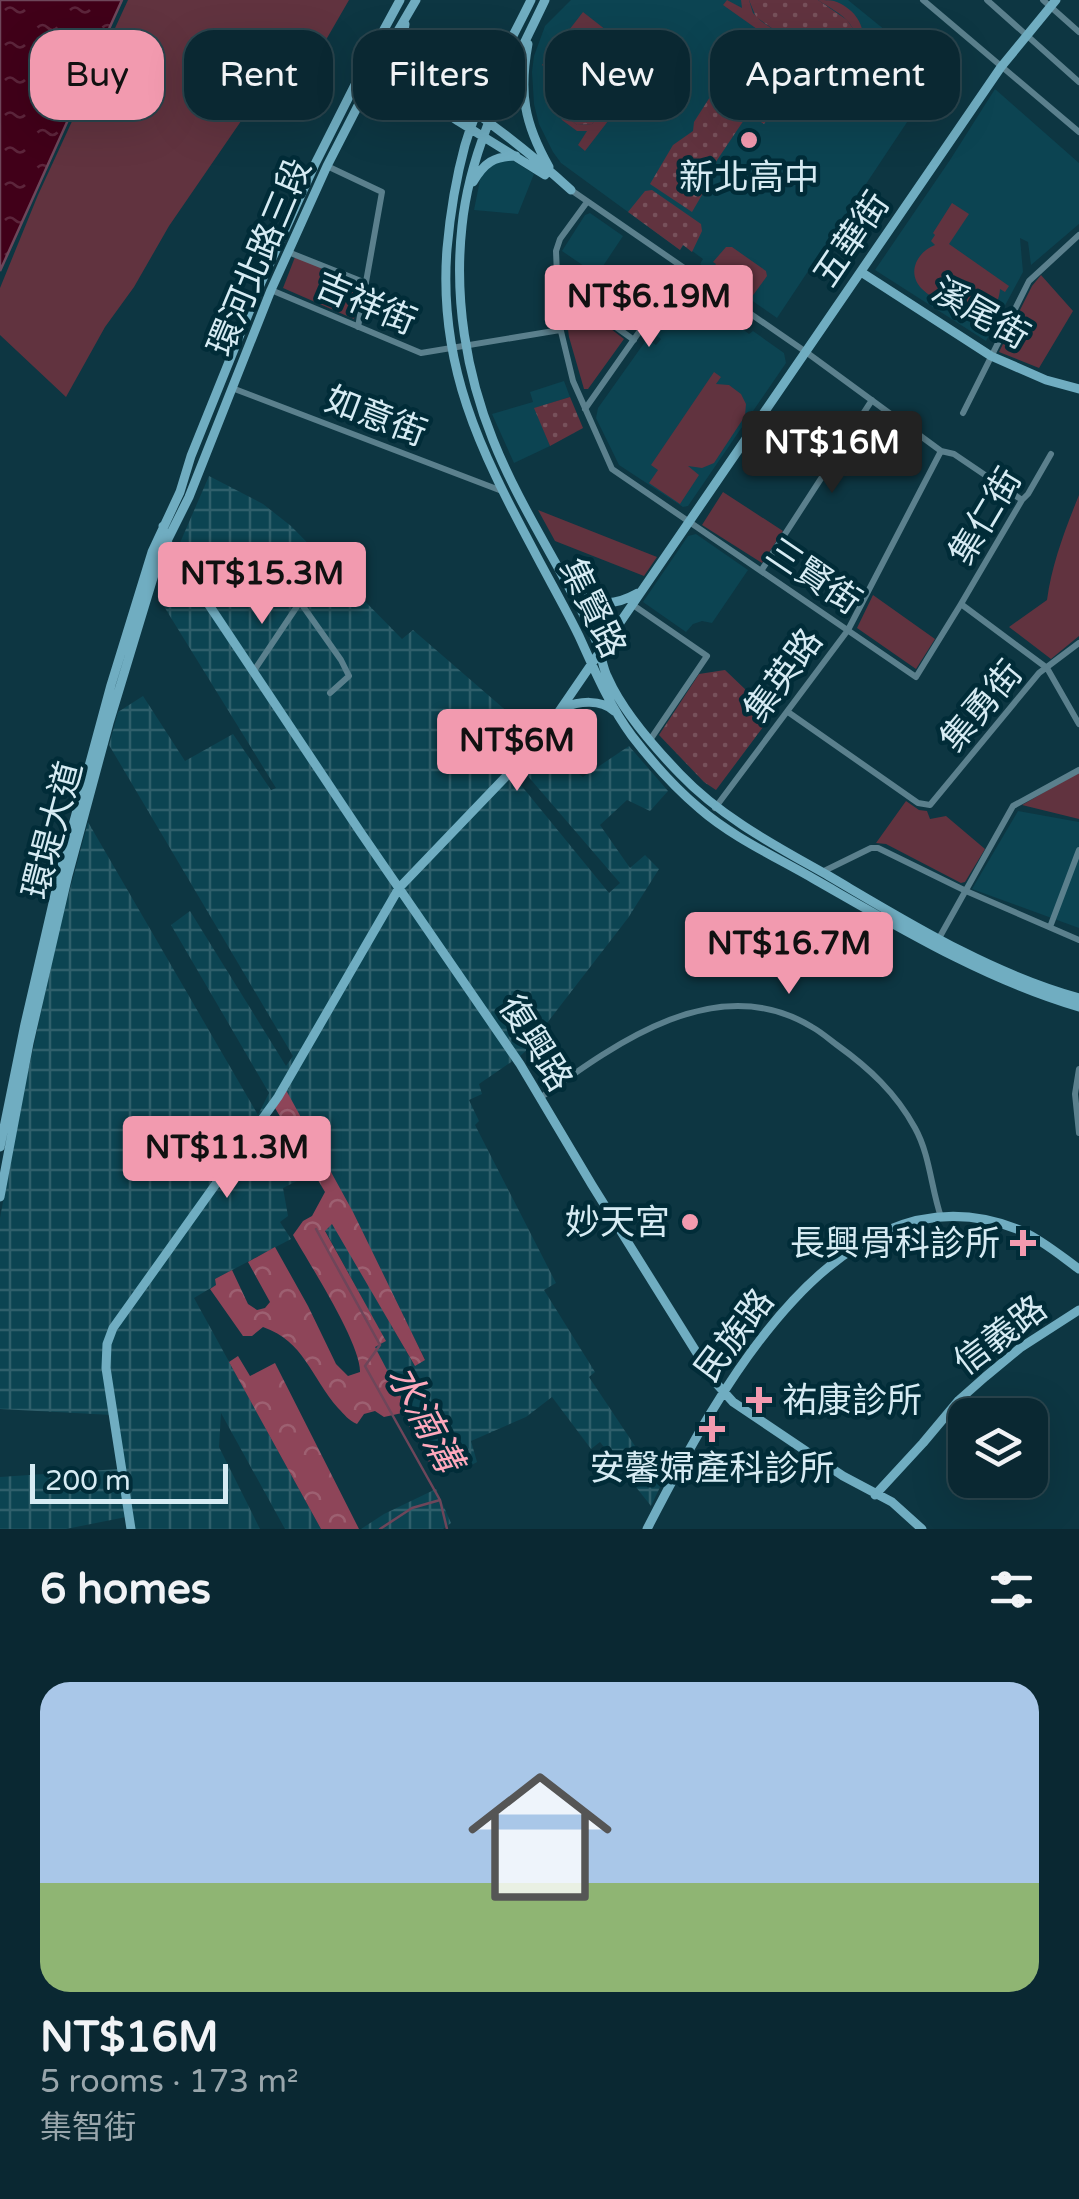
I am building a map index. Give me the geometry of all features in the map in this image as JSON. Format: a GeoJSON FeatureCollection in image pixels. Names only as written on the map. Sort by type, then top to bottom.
{"type":"FeatureCollection","features":[{"type":"Feature","properties":{"kind":"street","name":"環河北路三段"},"geometry":{"type":"LineString","coordinates":[[384,30],[400,0]]}},
{"type":"Feature","properties":{"kind":"street","name":"環河北路三段"},"geometry":{"type":"LineString","coordinates":[[398,30],[416,0]]}},
{"type":"Feature","properties":{"kind":"street","name":"集賢路"},"geometry":{"type":"LineString","coordinates":[[516,30],[530,0]]}},
{"type":"Feature","properties":{"kind":"street","name":"集賢路"},"geometry":{"type":"LineString","coordinates":[[544,0],[488,123],[466,192],[461,307],[476,392],[494,442],[600,651],[607,677],[634,720],[713,811],[822,872],[937,944],[1079,998]]}},
{"type":"Feature","properties":{"kind":"street"},"geometry":{"type":"LineString","coordinates":[[923,0],[1079,132]]}},
{"type":"Feature","properties":{"kind":"street"},"geometry":{"type":"LineString","coordinates":[[987,0],[1079,82]]}},
{"type":"Feature","properties":{"kind":"street"},"geometry":{"type":"LineString","coordinates":[[1050,2],[1079,32]]}},
{"type":"Feature","properties":{"kind":"street","name":"五華街"},"geometry":{"type":"LineString","coordinates":[[131,1529],[106,1368],[112,1328],[278,1096],[400,888],[536,746],[1001,67],[1050,2]]}},
{"type":"Feature","properties":{"kind":"street"},"geometry":{"type":"LineString","coordinates":[[405,30],[406,17]]}},
{"type":"Feature","properties":{"kind":"street"},"geometry":{"type":"LineString","coordinates":[[530,32],[522,93],[532,135],[553,174]]}},
{"type":"Feature","properties":{"kind":"street","name":"環河北路三段"},"geometry":{"type":"LineString","coordinates":[[163,526],[180,492],[260,285],[353,89]]}},
{"type":"Feature","properties":{"kind":"street","name":"環河北路三段"},"geometry":{"type":"LineString","coordinates":[[168,542],[288,252],[353,117]]}},
{"type":"Feature","properties":{"kind":"street"},"geometry":{"type":"LineString","coordinates":[[458,120],[684,268],[941,451],[954,454],[1022,500]]}},
{"type":"Feature","properties":{"kind":"street","name":"集賢路"},"geometry":{"type":"LineString","coordinates":[[475,120],[464,147],[447,250],[446,298],[462,392],[478,442],[502,491],[591,666],[630,733],[672,783],[759,848],[1010,984],[1079,1007]]}},
{"type":"Feature","properties":{"kind":"street"},"geometry":{"type":"LineString","coordinates":[[484,120],[570,190]]}},
{"type":"Feature","properties":{"kind":"street"},"geometry":{"type":"LineString","coordinates":[[466,192],[488,162],[516,156]]}},
{"type":"Feature","properties":{"kind":"street"},"geometry":{"type":"LineString","coordinates":[[327,166],[382,192],[358,326]]}},
{"type":"Feature","properties":{"kind":"street","name":"三賢街"},"geometry":{"type":"LineString","coordinates":[[587,202],[560,239],[556,251],[560,330],[584,410],[612,468],[916,677],[961,604]]}},
{"type":"Feature","properties":{"kind":"street"},"geometry":{"type":"LineString","coordinates":[[963,413],[1029,280],[1079,235]]}},
{"type":"Feature","properties":{"kind":"street"},"geometry":{"type":"LineString","coordinates":[[288,252],[366,283]]}},
{"type":"Feature","properties":{"kind":"street"},"geometry":{"type":"LineString","coordinates":[[584,410],[684,268]]}},
{"type":"Feature","properties":{"kind":"street","name":"溪尾街"},"geometry":{"type":"LineString","coordinates":[[861,272],[991,356],[1046,380],[1079,389]]}},
{"type":"Feature","properties":{"kind":"street"},"geometry":{"type":"LineString","coordinates":[[556,284],[634,340]]}},
{"type":"Feature","properties":{"kind":"street","name":"吉祥街"},"geometry":{"type":"LineString","coordinates":[[272,290],[421,353],[560,330]]}},
{"type":"Feature","properties":{"kind":"street","name":"如意街"},"geometry":{"type":"LineString","coordinates":[[232,388],[502,491]]}},
{"type":"Feature","properties":{"kind":"street"},"geometry":{"type":"LineString","coordinates":[[761,571],[872,400]]}},
{"type":"Feature","properties":{"kind":"street"},"geometry":{"type":"LineString","coordinates":[[206,419],[218,424]]}},
{"type":"Feature","properties":{"kind":"street","name":"集英路"},"geometry":{"type":"LineString","coordinates":[[713,811],[848,630],[941,451]]}},
{"type":"Feature","properties":{"kind":"street","name":"集仁街"},"geometry":{"type":"LineString","coordinates":[[961,604],[1052,454]]}},
{"type":"Feature","properties":{"kind":"street","name":"復興路"},"geometry":{"type":"LineString","coordinates":[[163,526],[168,542],[253,672],[520,1064],[723,1392],[791,1443],[892,1502],[922,1529]]}},
{"type":"Feature","properties":{"kind":"street","name":"環堤大道"},"geometry":{"type":"LineString","coordinates":[[0,1147],[111,685],[163,526]]}},
{"type":"Feature","properties":{"kind":"street","name":"環堤大道"},"geometry":{"type":"LineString","coordinates":[[64,874],[126,662],[160,555],[168,542]]}},
{"type":"Feature","properties":{"kind":"street"},"geometry":{"type":"LineString","coordinates":[[562,574],[598,603],[626,600],[641,592]]}},
{"type":"Feature","properties":{"kind":"street"},"geometry":{"type":"LineString","coordinates":[[253,672],[300,602],[350,676],[330,693]]}},
{"type":"Feature","properties":{"kind":"street"},"geometry":{"type":"LineString","coordinates":[[633,604],[706,656],[650,740]]}},
{"type":"Feature","properties":{"kind":"street"},"geometry":{"type":"LineString","coordinates":[[961,604],[1046,668],[1079,724]]}},
{"type":"Feature","properties":{"kind":"street","name":"集勇街"},"geometry":{"type":"LineString","coordinates":[[788,712],[926,806],[1039,673],[1079,643]]}},
{"type":"Feature","properties":{"kind":"street"},"geometry":{"type":"LineString","coordinates":[[560,708],[598,703],[617,713]]}},
{"type":"Feature","properties":{"kind":"street"},"geometry":{"type":"LineString","coordinates":[[937,944],[1014,806],[1079,770]]}},
{"type":"Feature","properties":{"kind":"street"},"geometry":{"type":"LineString","coordinates":[[822,872],[878,848],[1079,940]]}},
{"type":"Feature","properties":{"kind":"street"},"geometry":{"type":"LineString","coordinates":[[1050,928],[1079,850]]}},
{"type":"Feature","properties":{"kind":"street","name":"環堤大道"},"geometry":{"type":"LineString","coordinates":[[0,1197],[45,952]]}},
{"type":"Feature","properties":{"kind":"street"},"geometry":{"type":"LineString","coordinates":[[539,1098],[594,1059],[682,1015],[726,1005],[786,1015],[812,1026],[847,1052],[879,1078],[901,1105],[921,1141],[941,1217]]}},
{"type":"Feature","properties":{"kind":"street"},"geometry":{"type":"LineString","coordinates":[[1079,1069],[1075,1094],[1079,1133]]}},
{"type":"Feature","properties":{"kind":"street","name":"民族路"},"geometry":{"type":"LineString","coordinates":[[647,1529],[723,1392],[786,1308],[836,1260],[884,1232],[941,1217],[977,1219],[1026,1233],[1079,1269]]}},
{"type":"Feature","properties":{"kind":"street","name":"信義路"},"geometry":{"type":"LineString","coordinates":[[875,1495],[984,1376],[1079,1310]]}},
{"type":"Feature","properties":{"kind":"shaded area"},"geometry":{"type":"Polygon","coordinates":[[[128,0],[349,0],[332,30],[184,30],[184,120],[242,120],[169,226],[66,397],[0,335],[0,288],[73,120],[164,120],[164,30],[114,30],[128,0]]]}},
{"type":"Feature","properties":{"kind":"shaded area","name":"新北高中"},"geometry":{"type":"Polygon","coordinates":[[[571,0],[848,0],[885,30],[710,30],[710,120],[908,120],[777,318],[700,264],[703,259],[684,245],[680,250],[561,163],[539,124],[534,104],[534,56],[545,26],[571,0]]]}},
{"type":"Feature","properties":{"kind":"shaded area"},"geometry":{"type":"Polygon","coordinates":[[[727,0],[742,8],[741,0],[749,0],[753,13],[774,30],[758,30],[723,5],[727,0]]]}},
{"type":"Feature","properties":{"kind":"shaded area"},"geometry":{"type":"Polygon","coordinates":[[[749,0],[818,0],[847,20],[854,30],[775,30],[756,17],[749,0]]]}},
{"type":"Feature","properties":{"kind":"shaded area"},"geometry":{"type":"Polygon","coordinates":[[[818,0],[847,7],[862,30],[854,30],[847,20],[818,0]]]}},
{"type":"Feature","properties":{"kind":"shaded area"},"geometry":{"type":"Polygon","coordinates":[[[583,12],[606,30],[569,30],[583,12]]]}},
{"type":"Feature","properties":{"kind":"shaded area"},"geometry":{"type":"Polygon","coordinates":[[[995,89],[1079,163],[1079,224],[1031,265],[1028,242],[1020,238],[1023,272],[986,341],[875,270],[995,89]]]}},
{"type":"Feature","properties":{"kind":"shaded area"},"geometry":{"type":"Polygon","coordinates":[[[710,97],[710,120],[744,120],[701,184],[706,188],[692,212],[650,184],[673,145],[693,131],[694,122],[710,97]]]}},
{"type":"Feature","properties":{"kind":"shaded area"},"geometry":{"type":"Polygon","coordinates":[[[562,120],[577,125],[609,120],[585,151],[578,145],[587,131],[577,131],[562,120]]]}},
{"type":"Feature","properties":{"kind":"shaded area"},"geometry":{"type":"Polygon","coordinates":[[[571,120],[596,120],[592,124],[577,125],[571,120]]]}},
{"type":"Feature","properties":{"kind":"shaded area"},"geometry":{"type":"Polygon","coordinates":[[[501,160],[512,160],[534,174],[518,214],[474,210],[481,175],[501,160]]]}},
{"type":"Feature","properties":{"kind":"shaded area"},"geometry":{"type":"Polygon","coordinates":[[[652,190],[701,224],[702,231],[692,252],[683,245],[680,250],[628,212],[645,191],[652,190]]]}},
{"type":"Feature","properties":{"kind":"shaded area"},"geometry":{"type":"Polygon","coordinates":[[[952,203],[969,214],[949,244],[1009,286],[1005,292],[1000,289],[989,314],[977,319],[954,313],[924,291],[915,276],[916,264],[935,245],[931,241],[933,233],[952,203]]]}},
{"type":"Feature","properties":{"kind":"shaded area"},"geometry":{"type":"Polygon","coordinates":[[[590,213],[623,236],[597,275],[562,251],[590,213]]]}},
{"type":"Feature","properties":{"kind":"shaded area"},"geometry":{"type":"Polygon","coordinates":[[[726,247],[732,247],[766,271],[767,276],[751,298],[712,270],[716,264],[713,262],[726,247]]]}},
{"type":"Feature","properties":{"kind":"shaded area"},"geometry":{"type":"Polygon","coordinates":[[[295,257],[360,283],[354,319],[283,288],[295,257]]]}},
{"type":"Feature","properties":{"kind":"shaded area"},"geometry":{"type":"Polygon","coordinates":[[[1041,275],[1073,311],[1039,368],[999,352],[1041,275]]]}},
{"type":"Feature","properties":{"kind":"shaded area"},"geometry":{"type":"Polygon","coordinates":[[[688,287],[749,334],[753,331],[784,353],[786,363],[688,506],[683,507],[619,465],[596,418],[598,408],[647,339],[656,345],[661,339],[652,332],[683,288],[688,287]]]}},
{"type":"Feature","properties":{"kind":"shaded area"},"geometry":{"type":"Polygon","coordinates":[[[563,292],[624,339],[588,389],[584,389],[569,337],[563,292]]]}},
{"type":"Feature","properties":{"kind":"shaded area"},"geometry":{"type":"Polygon","coordinates":[[[714,372],[721,377],[716,384],[729,385],[741,394],[746,404],[745,416],[714,463],[702,468],[688,466],[699,475],[680,504],[649,483],[658,470],[651,465],[714,372]]]}},
{"type":"Feature","properties":{"kind":"shaded area"},"geometry":{"type":"Polygon","coordinates":[[[564,381],[570,397],[535,408],[550,446],[514,463],[492,414],[533,402],[530,392],[564,381]]]}},
{"type":"Feature","properties":{"kind":"shaded area"},"geometry":{"type":"Polygon","coordinates":[[[570,397],[583,428],[550,446],[534,408],[570,397]]]}},
{"type":"Feature","properties":{"kind":"shaded area"},"geometry":{"type":"Polygon","coordinates":[[[209,476],[263,504],[291,526],[402,639],[413,630],[526,728],[532,736],[507,768],[609,893],[620,883],[520,767],[535,748],[561,771],[568,766],[583,777],[629,746],[668,791],[650,811],[627,800],[600,825],[630,868],[645,855],[659,869],[628,918],[534,1044],[479,1084],[482,1094],[469,1100],[479,1121],[475,1125],[556,1283],[544,1290],[595,1372],[589,1377],[661,1485],[651,1506],[600,1442],[591,1449],[552,1397],[526,1417],[471,1441],[477,1462],[468,1467],[458,1447],[435,1462],[374,1347],[385,1340],[325,1230],[333,1223],[414,1365],[425,1359],[286,1091],[267,1120],[299,1180],[283,1188],[288,1216],[280,1222],[291,1239],[215,1279],[216,1285],[194,1298],[321,1529],[285,1529],[221,1413],[219,1447],[260,1529],[126,1529],[126,1517],[66,1529],[0,1529],[0,1477],[118,1469],[112,1415],[0,1409],[0,1218],[59,930],[88,822],[258,1115],[269,1093],[171,925],[190,911],[286,1066],[293,1056],[109,745],[118,712],[143,696],[185,761],[233,734],[271,790],[276,788],[160,600],[209,476]]]}},
{"type":"Feature","properties":{"kind":"shaded area"},"geometry":{"type":"Polygon","coordinates":[[[723,492],[783,531],[762,563],[702,525],[723,492]]]}},
{"type":"Feature","properties":{"kind":"shaded area"},"geometry":{"type":"Polygon","coordinates":[[[1079,495],[1079,636],[1051,659],[1009,627],[1047,600],[1056,560],[1079,495]]]}},
{"type":"Feature","properties":{"kind":"shaded area"},"geometry":{"type":"Polygon","coordinates":[[[538,510],[657,557],[644,576],[555,541],[538,510]]]}},
{"type":"Feature","properties":{"kind":"shaded area"},"geometry":{"type":"Polygon","coordinates":[[[696,534],[748,570],[712,623],[693,624],[686,632],[643,602],[688,536],[696,534]]]}},
{"type":"Feature","properties":{"kind":"shaded area"},"geometry":{"type":"Polygon","coordinates":[[[873,595],[935,639],[916,669],[857,628],[873,595]]]}},
{"type":"Feature","properties":{"kind":"shaded area"},"geometry":{"type":"Polygon","coordinates":[[[725,670],[772,715],[716,790],[659,735],[699,674],[725,670]]]}},
{"type":"Feature","properties":{"kind":"shaded area"},"geometry":{"type":"Polygon","coordinates":[[[1079,772],[1079,819],[1022,805],[1079,772]]]}},
{"type":"Feature","properties":{"kind":"shaded area"},"geometry":{"type":"Polygon","coordinates":[[[906,801],[927,811],[930,819],[946,816],[985,849],[965,882],[886,844],[876,843],[906,801]]]}},
{"type":"Feature","properties":{"kind":"shaded area"},"geometry":{"type":"Polygon","coordinates":[[[1018,811],[1079,822],[1079,928],[972,889],[1018,811]]]}},
{"type":"Feature","properties":{"kind":"shaded area"},"geometry":{"type":"Polygon","coordinates":[[[436,1489],[451,1523],[443,1529],[361,1529],[384,1514],[436,1489]]]}},
{"type":"Feature","properties":{"kind":"green space"},"geometry":{"type":"Polygon","coordinates":[[[286,1090],[353,1212],[425,1360],[415,1366],[332,1224],[325,1231],[386,1341],[375,1347],[435,1462],[430,1464],[402,1413],[384,1417],[375,1411],[364,1414],[357,1424],[351,1421],[288,1341],[263,1327],[252,1336],[243,1336],[210,1289],[216,1285],[215,1279],[232,1270],[248,1304],[257,1310],[265,1308],[270,1302],[248,1262],[275,1247],[336,1364],[348,1376],[360,1372],[343,1324],[293,1235],[312,1216],[325,1192],[275,1108],[286,1090]]]}},
{"type":"Feature","properties":{"kind":"green space"},"geometry":{"type":"Polygon","coordinates":[[[238,1356],[250,1376],[275,1363],[359,1529],[321,1529],[229,1362],[238,1356]]]}},
{"type":"Feature","properties":{"kind":"water"},"geometry":{"type":"Polygon","coordinates":[[[0,0],[122,0],[108,30],[30,30],[30,120],[68,120],[0,271],[0,0]]]}},
{"type":"Feature","properties":{"kind":"waterway","name":"水湳溝"},"geometry":{"type":"LineString","coordinates":[[316,1229],[380,1345],[365,1366],[440,1500],[447,1529]]}},
{"type":"Feature","properties":{"kind":"waterway"},"geometry":{"type":"LineString","coordinates":[[380,1529],[412,1508],[440,1500]]}},
{"type":"Feature","properties":{"kind":"place","name":"新北高中"},"geometry":{"type":"Point","coordinates":[749,140]}},
{"type":"Feature","properties":{"kind":"place","name":"妙天宮"},"geometry":{"type":"Point","coordinates":[690,1222]}},
{"type":"Feature","properties":{"kind":"place","name":"長興骨科診所"},"geometry":{"type":"Point","coordinates":[1023,1243]}},
{"type":"Feature","properties":{"kind":"place","name":"祐康診所"},"geometry":{"type":"Point","coordinates":[759,1400]}},
{"type":"Feature","properties":{"kind":"place","name":"安馨婦產科診所"},"geometry":{"type":"Point","coordinates":[712,1429]}}]}
